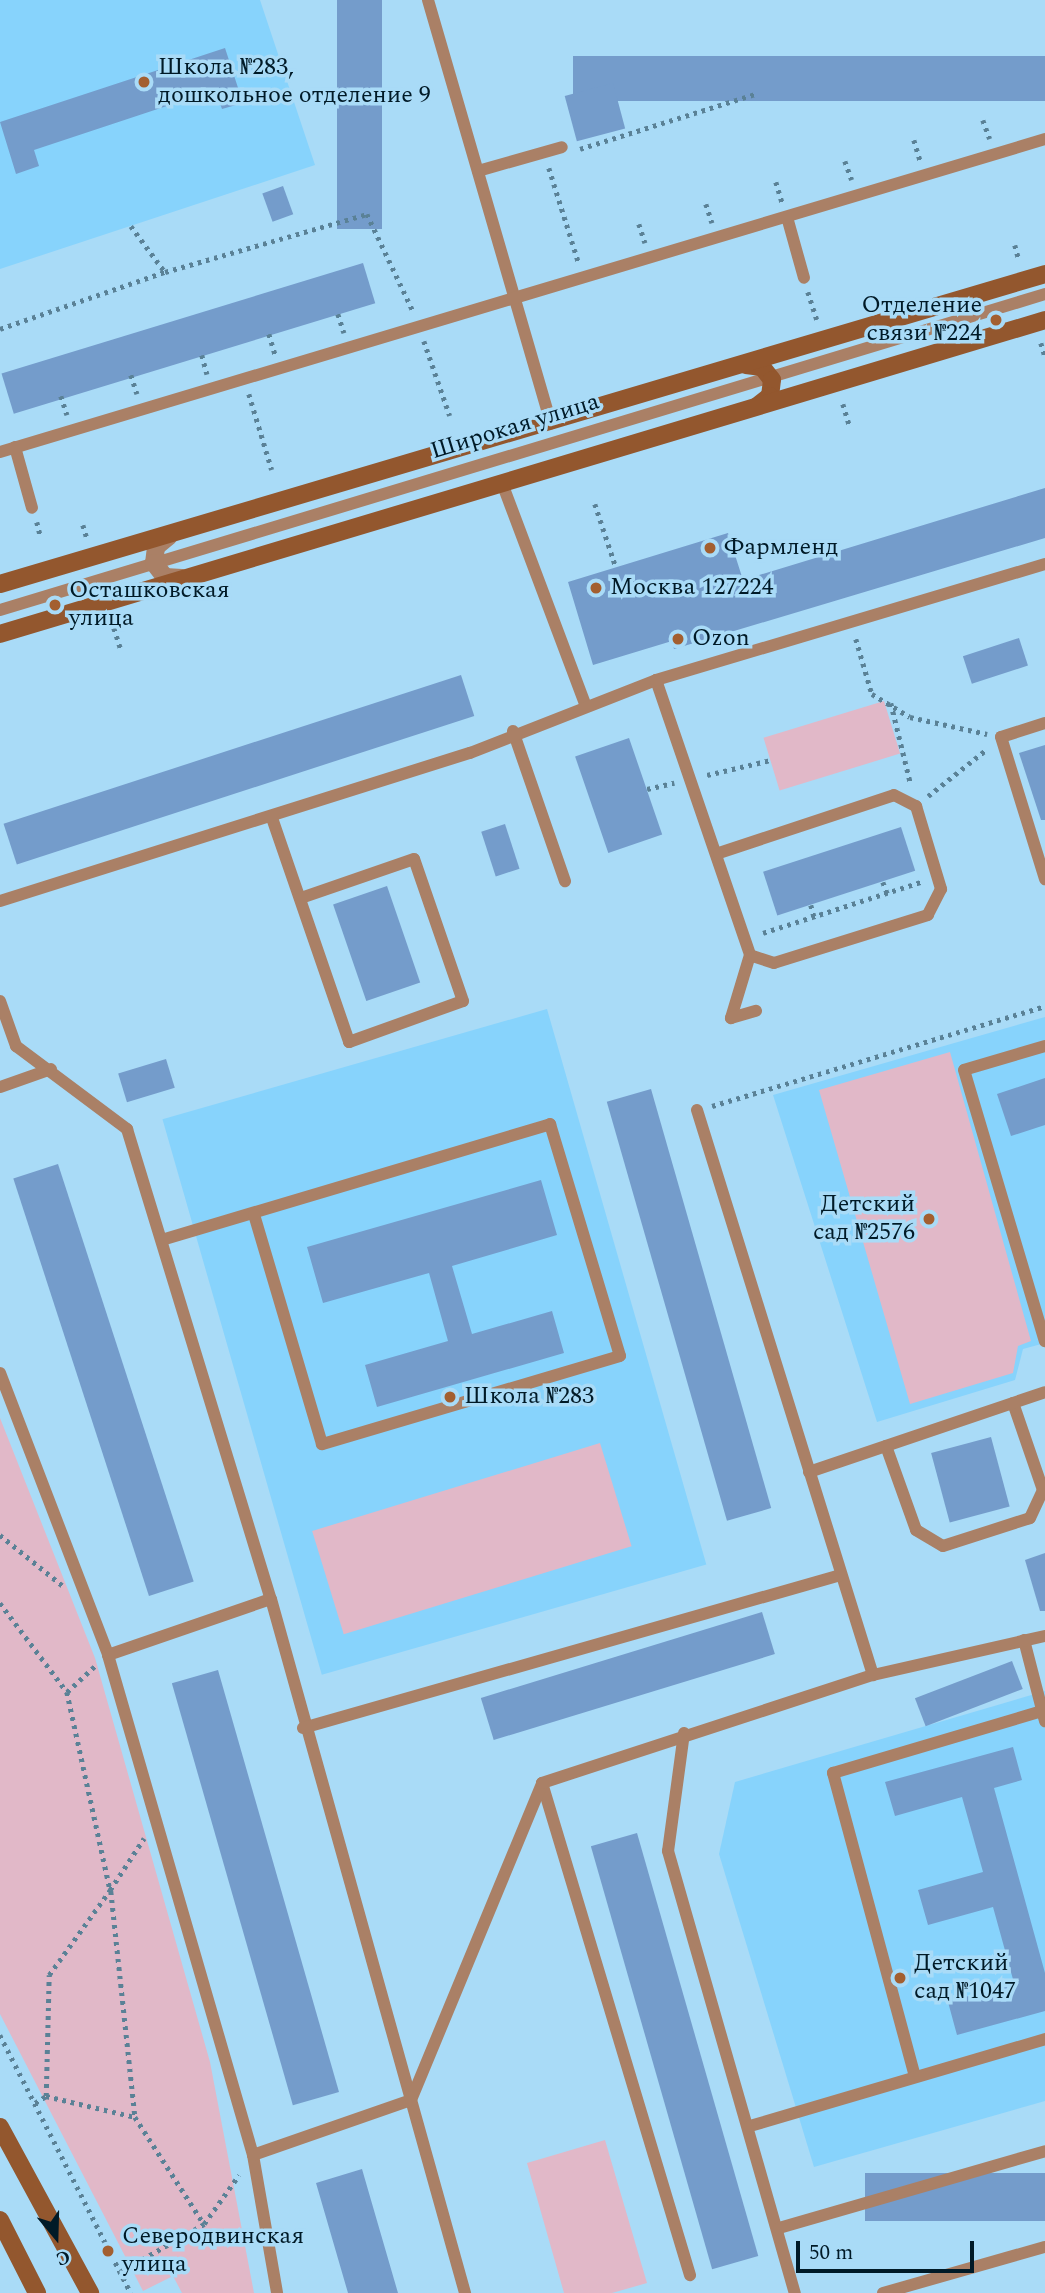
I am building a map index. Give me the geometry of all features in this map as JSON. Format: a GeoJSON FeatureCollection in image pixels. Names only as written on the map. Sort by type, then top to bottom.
{"type":"FeatureCollection","features":[{"type":"Feature","properties":{"kind":"main road","name":"Широкая улица"},"geometry":{"type":"LineString","coordinates":[[0,584],[551,423],[1045,274]]}},
{"type":"Feature","properties":{"kind":"main road","name":"Широкая улица"},"geometry":{"type":"LineString","coordinates":[[0,634],[1045,320]]}},
{"type":"Feature","properties":{"kind":"main road"},"geometry":{"type":"LineString","coordinates":[[745,365],[762,367],[771,377],[770,396],[757,406]]}},
{"type":"Feature","properties":{"kind":"main road"},"geometry":{"type":"LineString","coordinates":[[0,2127],[90,2293]]}},
{"type":"Feature","properties":{"kind":"main road"},"geometry":{"type":"LineString","coordinates":[[0,2220],[37,2293]]}},
{"type":"Feature","properties":{"kind":"street"},"geometry":{"type":"LineString","coordinates":[[169,536],[156,547],[154,563],[165,576],[182,578]]}},
{"type":"Feature","properties":{"kind":"lane"},"geometry":{"type":"LineString","coordinates":[[428,0],[551,423]]}},
{"type":"Feature","properties":{"kind":"lane"},"geometry":{"type":"LineString","coordinates":[[0,452],[1045,139]]}},
{"type":"Feature","properties":{"kind":"lane"},"geometry":{"type":"LineString","coordinates":[[478,171],[562,146]]}},
{"type":"Feature","properties":{"kind":"lane"},"geometry":{"type":"LineString","coordinates":[[786,217],[804,278]]}},
{"type":"Feature","properties":{"kind":"lane","name":"Широкая улица"},"geometry":{"type":"LineString","coordinates":[[0,610],[1045,294]]}},
{"type":"Feature","properties":{"kind":"lane"},"geometry":{"type":"LineString","coordinates":[[15,447],[32,508]]}},
{"type":"Feature","properties":{"kind":"lane"},"geometry":{"type":"LineString","coordinates":[[502,483],[585,704]]}},
{"type":"Feature","properties":{"kind":"lane"},"geometry":{"type":"LineString","coordinates":[[0,901],[272,818],[470,753],[513,731],[656,680],[1045,564]]}},
{"type":"Feature","properties":{"kind":"lane"},"geometry":{"type":"LineString","coordinates":[[656,680],[719,853],[751,955],[731,1018],[756,1011]]}},
{"type":"Feature","properties":{"kind":"lane"},"geometry":{"type":"LineString","coordinates":[[1045,723],[1001,737],[1045,879]]}},
{"type":"Feature","properties":{"kind":"lane"},"geometry":{"type":"LineString","coordinates":[[513,731],[565,881]]}},
{"type":"Feature","properties":{"kind":"lane"},"geometry":{"type":"LineString","coordinates":[[719,853],[894,795],[916,806],[941,888],[928,915],[774,963],[751,955]]}},
{"type":"Feature","properties":{"kind":"lane"},"geometry":{"type":"LineString","coordinates":[[272,818],[349,1042],[463,1001],[414,859],[301,898]]}},
{"type":"Feature","properties":{"kind":"lane"},"geometry":{"type":"LineString","coordinates":[[0,1001],[16,1046],[51,1069],[127,1129],[165,1239],[271,1599],[303,1728],[465,2293]]}},
{"type":"Feature","properties":{"kind":"lane"},"geometry":{"type":"LineString","coordinates":[[1045,1046],[964,1070],[1041,1316],[1045,1341]]}},
{"type":"Feature","properties":{"kind":"lane"},"geometry":{"type":"LineString","coordinates":[[0,1087],[51,1069]]}},
{"type":"Feature","properties":{"kind":"lane"},"geometry":{"type":"LineString","coordinates":[[697,1110],[873,1675]]}},
{"type":"Feature","properties":{"kind":"lane"},"geometry":{"type":"LineString","coordinates":[[165,1239],[254,1215],[550,1124],[620,1356],[322,1444],[254,1215]]}},
{"type":"Feature","properties":{"kind":"lane"},"geometry":{"type":"LineString","coordinates":[[0,1373],[108,1655],[253,2155],[277,2293]]}},
{"type":"Feature","properties":{"kind":"lane"},"geometry":{"type":"LineString","coordinates":[[809,1472],[1045,1392]]}},
{"type":"Feature","properties":{"kind":"lane"},"geometry":{"type":"LineString","coordinates":[[886,1446],[916,1530],[943,1546],[1031,1518],[1043,1490],[1013,1403]]}},
{"type":"Feature","properties":{"kind":"lane"},"geometry":{"type":"LineString","coordinates":[[303,1728],[841,1575]]}},
{"type":"Feature","properties":{"kind":"lane"},"geometry":{"type":"LineString","coordinates":[[108,1655],[271,1599]]}},
{"type":"Feature","properties":{"kind":"lane"},"geometry":{"type":"LineString","coordinates":[[253,2155],[411,2100],[542,1783],[684,1733],[873,1675],[1045,1636]]}},
{"type":"Feature","properties":{"kind":"lane"},"geometry":{"type":"LineString","coordinates":[[914,2073],[833,1773],[1044,1716],[1024,1640]]}},
{"type":"Feature","properties":{"kind":"lane"},"geometry":{"type":"LineString","coordinates":[[684,1733],[668,1851],[750,2126],[795,2293]]}},
{"type":"Feature","properties":{"kind":"lane"},"geometry":{"type":"LineString","coordinates":[[542,1783],[690,2275]]}},
{"type":"Feature","properties":{"kind":"lane"},"geometry":{"type":"LineString","coordinates":[[750,2126],[914,2073],[1045,2039]]}},
{"type":"Feature","properties":{"kind":"lane"},"geometry":{"type":"LineString","coordinates":[[779,2228],[1045,2151]]}},
{"type":"Feature","properties":{"kind":"lane"},"geometry":{"type":"LineString","coordinates":[[883,2293],[1045,2247]]}},
{"type":"Feature","properties":{"kind":"path"},"geometry":{"type":"LineString","coordinates":[[562,146],[577,150],[756,94]]}},
{"type":"Feature","properties":{"kind":"path"},"geometry":{"type":"LineString","coordinates":[[544,152],[583,278]]}},
{"type":"Feature","properties":{"kind":"path"},"geometry":{"type":"LineString","coordinates":[[0,329],[165,272],[367,214],[419,326],[450,416]]}},
{"type":"Feature","properties":{"kind":"path"},"geometry":{"type":"LineString","coordinates":[[131,226],[165,272]]}},
{"type":"Feature","properties":{"kind":"path"},"geometry":{"type":"LineString","coordinates":[[1015,245],[1019,260]]}},
{"type":"Feature","properties":{"kind":"path"},"geometry":{"type":"LineString","coordinates":[[813,306],[817,320]]}},
{"type":"Feature","properties":{"kind":"path"},"geometry":{"type":"LineString","coordinates":[[1041,343],[1045,356]]}},
{"type":"Feature","properties":{"kind":"path"},"geometry":{"type":"LineString","coordinates":[[244,379],[272,470]]}},
{"type":"Feature","properties":{"kind":"path"},"geometry":{"type":"LineString","coordinates":[[843,404],[849,424]]}},
{"type":"Feature","properties":{"kind":"path"},"geometry":{"type":"LineString","coordinates":[[595,504],[616,567]]}},
{"type":"Feature","properties":{"kind":"path"},"geometry":{"type":"LineString","coordinates":[[83,526],[87,539]]}},
{"type":"Feature","properties":{"kind":"path"},"geometry":{"type":"LineString","coordinates":[[850,622],[872,694],[891,703],[910,717],[1001,737]]}},
{"type":"Feature","properties":{"kind":"path"},"geometry":{"type":"LineString","coordinates":[[114,628],[121,650]]}},
{"type":"Feature","properties":{"kind":"path"},"geometry":{"type":"LineString","coordinates":[[891,703],[916,806],[1001,737]]}},
{"type":"Feature","properties":{"kind":"path"},"geometry":{"type":"LineString","coordinates":[[883,882],[888,895]]}},
{"type":"Feature","properties":{"kind":"path"},"geometry":{"type":"LineString","coordinates":[[811,905],[815,920]]}},
{"type":"Feature","properties":{"kind":"path"},"geometry":{"type":"LineString","coordinates":[[697,1110],[1045,1006]]}},
{"type":"Feature","properties":{"kind":"path"},"geometry":{"type":"LineString","coordinates":[[0,1535],[89,1606]]}},
{"type":"Feature","properties":{"kind":"path"},"geometry":{"type":"LineString","coordinates":[[0,1603],[67,1692],[110,1890],[135,2117],[204,2224]]}},
{"type":"Feature","properties":{"kind":"path"},"geometry":{"type":"LineString","coordinates":[[67,1692],[108,1655]]}},
{"type":"Feature","properties":{"kind":"path"},"geometry":{"type":"LineString","coordinates":[[46,2096],[49,1975],[156,1820]]}},
{"type":"Feature","properties":{"kind":"path"},"geometry":{"type":"LineString","coordinates":[[0,2035],[131,2293]]}},
{"type":"Feature","properties":{"kind":"path"},"geometry":{"type":"LineString","coordinates":[[35,2103],[46,2096],[135,2117]]}},
{"type":"Feature","properties":{"kind":"path"},"geometry":{"type":"LineString","coordinates":[[120,2272],[204,2224],[253,2155]]}},
{"type":"Feature","properties":{"kind":"shaded area","name":"Школа №283, дошкольное отделение 9"},"geometry":{"type":"Polygon","coordinates":[[[0,0],[260,0],[315,165],[0,269],[0,0]]]}},
{"type":"Feature","properties":{"kind":"shaded area"},"geometry":{"type":"Polygon","coordinates":[[[884,701],[900,754],[780,790],[764,738],[884,701]]]}},
{"type":"Feature","properties":{"kind":"shaded area","name":"Школа №283"},"geometry":{"type":"Polygon","coordinates":[[[547,1009],[706,1565],[322,1675],[162,1119],[547,1009]]]}},
{"type":"Feature","properties":{"kind":"shaded area","name":"Детский сад №2576"},"geometry":{"type":"Polygon","coordinates":[[[1045,1017],[1045,1343],[1023,1349],[1015,1380],[877,1422],[773,1095],[1045,1017]]]}},
{"type":"Feature","properties":{"kind":"shaded area"},"geometry":{"type":"Polygon","coordinates":[[[950,1052],[1031,1341],[1018,1346],[1013,1373],[910,1404],[819,1090],[950,1052]]]}},
{"type":"Feature","properties":{"kind":"shaded area"},"geometry":{"type":"Polygon","coordinates":[[[0,1418],[95,1658],[210,2062],[254,2293],[182,2293],[173,2276],[143,2291],[0,2014],[0,1418]]]}},
{"type":"Feature","properties":{"kind":"shaded area"},"geometry":{"type":"Polygon","coordinates":[[[600,1443],[632,1546],[344,1634],[312,1531],[600,1443]]]}},
{"type":"Feature","properties":{"kind":"shaded area","name":"Детский сад №1047"},"geometry":{"type":"Polygon","coordinates":[[[1045,1691],[1045,2101],[814,2167],[719,1854],[735,1782],[1045,1691]]]}},
{"type":"Feature","properties":{"kind":"shaded area"},"geometry":{"type":"Polygon","coordinates":[[[605,2140],[647,2283],[612,2293],[564,2293],[527,2163],[605,2140]]]}},
{"type":"Feature","properties":{"kind":"building"},"geometry":{"type":"Polygon","coordinates":[[[337,0],[382,0],[382,229],[337,229],[337,0]]]}},
{"type":"Feature","properties":{"kind":"building"},"geometry":{"type":"Polygon","coordinates":[[[225,48],[243,103],[222,109],[215,90],[34,150],[39,166],[16,174],[0,122],[225,48]]]}},
{"type":"Feature","properties":{"kind":"building"},"geometry":{"type":"Polygon","coordinates":[[[573,56],[1045,56],[1045,101],[573,101],[573,56]]]}},
{"type":"Feature","properties":{"kind":"building"},"geometry":{"type":"Polygon","coordinates":[[[613,83],[625,128],[577,141],[565,96],[613,83]]]}},
{"type":"Feature","properties":{"kind":"building"},"geometry":{"type":"Polygon","coordinates":[[[283,186],[293,214],[273,222],[262,194],[283,186]]]}},
{"type":"Feature","properties":{"kind":"building"},"geometry":{"type":"Polygon","coordinates":[[[363,263],[375,303],[14,414],[2,374],[363,263]]]}},
{"type":"Feature","properties":{"kind":"building"},"geometry":{"type":"Polygon","coordinates":[[[1045,488],[1045,538],[674,649],[672,641],[593,665],[568,582],[728,533],[743,580],[1045,488]]]}},
{"type":"Feature","properties":{"kind":"building"},"geometry":{"type":"Polygon","coordinates":[[[1019,638],[1028,666],[972,684],[963,656],[1019,638]]]}},
{"type":"Feature","properties":{"kind":"building"},"geometry":{"type":"Polygon","coordinates":[[[461,675],[474,716],[17,865],[4,824],[461,675]]]}},
{"type":"Feature","properties":{"kind":"building"},"geometry":{"type":"Polygon","coordinates":[[[629,738],[662,834],[608,853],[575,757],[629,738]]]}},
{"type":"Feature","properties":{"kind":"building"},"geometry":{"type":"Polygon","coordinates":[[[1045,745],[1045,820],[1041,820],[1019,753],[1045,745]]]}},
{"type":"Feature","properties":{"kind":"building"},"geometry":{"type":"Polygon","coordinates":[[[505,824],[520,869],[496,876],[481,832],[505,824]]]}},
{"type":"Feature","properties":{"kind":"building"},"geometry":{"type":"Polygon","coordinates":[[[901,827],[915,871],[777,916],[763,872],[901,827]]]}},
{"type":"Feature","properties":{"kind":"building"},"geometry":{"type":"Polygon","coordinates":[[[387,886],[420,982],[366,1001],[333,905],[387,886]]]}},
{"type":"Feature","properties":{"kind":"building"},"geometry":{"type":"Polygon","coordinates":[[[166,1059],[175,1088],[127,1102],[118,1074],[166,1059]]]}},
{"type":"Feature","properties":{"kind":"building"},"geometry":{"type":"Polygon","coordinates":[[[1045,1078],[1045,1125],[1011,1136],[997,1094],[1045,1078]]]}},
{"type":"Feature","properties":{"kind":"building"},"geometry":{"type":"Polygon","coordinates":[[[651,1089],[771,1508],[727,1521],[607,1102],[651,1089]]]}},
{"type":"Feature","properties":{"kind":"building"},"geometry":{"type":"Polygon","coordinates":[[[58,1164],[194,1582],[149,1596],[13,1179],[58,1164]]]}},
{"type":"Feature","properties":{"kind":"building"},"geometry":{"type":"Polygon","coordinates":[[[541,1180],[557,1235],[452,1266],[472,1334],[552,1311],[564,1353],[377,1407],[365,1365],[448,1341],[429,1273],[323,1303],[307,1247],[541,1180]]]}},
{"type":"Feature","properties":{"kind":"building"},"geometry":{"type":"Polygon","coordinates":[[[991,1437],[1010,1507],[950,1523],[931,1453],[991,1437]]]}},
{"type":"Feature","properties":{"kind":"building"},"geometry":{"type":"Polygon","coordinates":[[[1045,1553],[1045,1611],[1040,1611],[1025,1560],[1045,1553]]]}},
{"type":"Feature","properties":{"kind":"building"},"geometry":{"type":"Polygon","coordinates":[[[762,1612],[775,1654],[494,1740],[481,1698],[762,1612]]]}},
{"type":"Feature","properties":{"kind":"building"},"geometry":{"type":"Polygon","coordinates":[[[1012,1661],[1023,1689],[926,1726],[915,1698],[1012,1661]]]}},
{"type":"Feature","properties":{"kind":"building"},"geometry":{"type":"Polygon","coordinates":[[[218,1670],[339,2092],[293,2105],[172,1683],[218,1670]]]}},
{"type":"Feature","properties":{"kind":"building"},"geometry":{"type":"Polygon","coordinates":[[[1013,1747],[1022,1780],[994,1788],[1045,1973],[1045,2011],[957,2035],[948,2002],[1014,1983],[993,1907],[928,1925],[918,1890],[983,1872],[962,1797],[895,1816],[885,1782],[1013,1747]]]}},
{"type":"Feature","properties":{"kind":"building"},"geometry":{"type":"Polygon","coordinates":[[[637,1833],[758,2256],[712,2269],[591,1846],[637,1833]]]}},
{"type":"Feature","properties":{"kind":"building"},"geometry":{"type":"Polygon","coordinates":[[[362,2169],[398,2293],[348,2293],[316,2183],[362,2169]]]}},
{"type":"Feature","properties":{"kind":"building"},"geometry":{"type":"Polygon","coordinates":[[[865,2173],[1045,2173],[1045,2221],[865,2221],[865,2173]]]}},
{"type":"Feature","properties":{"kind":"place","name":"Школа №283, дошкольное отделение 9"},"geometry":{"type":"Point","coordinates":[144,82]}},
{"type":"Feature","properties":{"kind":"place","name":"Отделение связи №224"},"geometry":{"type":"Point","coordinates":[996,320]}},
{"type":"Feature","properties":{"kind":"place","name":"Фармленд"},"geometry":{"type":"Point","coordinates":[710,548]}},
{"type":"Feature","properties":{"kind":"place","name":"Москва 127224"},"geometry":{"type":"Point","coordinates":[596,588]}},
{"type":"Feature","properties":{"kind":"place","name":"Осташковская улица"},"geometry":{"type":"Point","coordinates":[55,605]}},
{"type":"Feature","properties":{"kind":"place","name":"Ozon"},"geometry":{"type":"Point","coordinates":[678,639]}},
{"type":"Feature","properties":{"kind":"place","name":"Детский сад №2576"},"geometry":{"type":"Point","coordinates":[929,1219]}},
{"type":"Feature","properties":{"kind":"place","name":"Школа №283"},"geometry":{"type":"Point","coordinates":[450,1397]}},
{"type":"Feature","properties":{"kind":"place","name":"Детский сад №1047"},"geometry":{"type":"Point","coordinates":[900,1978]}},
{"type":"Feature","properties":{"kind":"place","name":"Северодвинская улица"},"geometry":{"type":"Point","coordinates":[108,2251]}}]}
